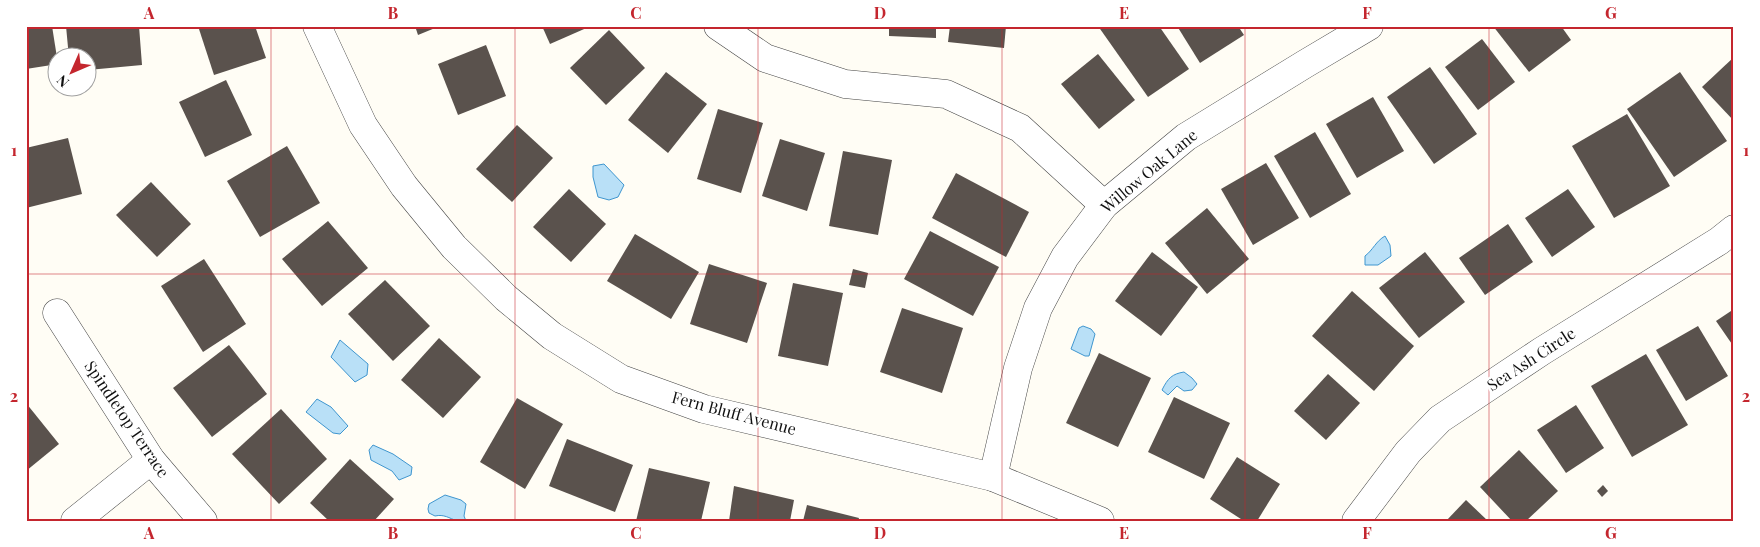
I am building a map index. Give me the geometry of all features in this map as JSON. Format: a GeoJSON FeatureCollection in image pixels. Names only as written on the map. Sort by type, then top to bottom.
{"type":"FeatureCollection","features":[{"type":"Feature","properties":{"kind":"street","name":"Fern Bluff Avenue"},"geometry":{"type":"LineString","coordinates":[[316,26],[364,125],[404,186],[454,247],[506,298],[552,336],[621,379],[704,409],[993,477],[1100,521]]}},
{"type":"Feature","properties":{"kind":"street"},"geometry":{"type":"LineString","coordinates":[[718,26],[765,58],[845,84],[946,94],[1020,128],[1104,205]]}},
{"type":"Feature","properties":{"kind":"street","name":"Willow Oak Lane"},"geometry":{"type":"LineString","coordinates":[[993,477],[1018,368],[1038,308],[1065,257],[1104,205],[1186,137],[1369,26]]}},
{"type":"Feature","properties":{"kind":"street","name":"Sea Ash Circle"},"geometry":{"type":"LineString","coordinates":[[1356,521],[1408,452],[1440,419],[1550,346],[1719,241],[1734,229]]}},
{"type":"Feature","properties":{"kind":"street","name":"Spindletop Terrace"},"geometry":{"type":"LineString","coordinates":[[57,313],[151,460],[203,521]]}},
{"type":"Feature","properties":{"kind":"street"},"geometry":{"type":"LineString","coordinates":[[75,521],[151,460]]}},
{"type":"Feature","properties":{"kind":"water"},"geometry":{"type":"Polygon","coordinates":[[[604,164],[624,185],[618,197],[609,200],[598,197],[593,177],[593,166],[604,164]]]}},
{"type":"Feature","properties":{"kind":"water"},"geometry":{"type":"Polygon","coordinates":[[[1385,236],[1390,245],[1391,256],[1378,265],[1365,265],[1365,256],[1385,236]]]}},
{"type":"Feature","properties":{"kind":"water"},"geometry":{"type":"Polygon","coordinates":[[[1083,326],[1091,329],[1095,334],[1089,356],[1071,349],[1079,328],[1083,326]]]}},
{"type":"Feature","properties":{"kind":"water"},"geometry":{"type":"Polygon","coordinates":[[[340,340],[368,364],[367,375],[355,382],[331,357],[340,340]]]}},
{"type":"Feature","properties":{"kind":"water"},"geometry":{"type":"Polygon","coordinates":[[[1184,372],[1197,384],[1192,390],[1184,391],[1177,386],[1168,395],[1162,390],[1171,377],[1184,372]]]}},
{"type":"Feature","properties":{"kind":"water"},"geometry":{"type":"Polygon","coordinates":[[[317,399],[331,407],[348,426],[340,434],[333,433],[306,412],[317,399]]]}},
{"type":"Feature","properties":{"kind":"water"},"geometry":{"type":"Polygon","coordinates":[[[373,445],[393,454],[412,467],[411,475],[399,480],[392,471],[371,460],[369,450],[373,445]]]}},
{"type":"Feature","properties":{"kind":"water"},"geometry":{"type":"Polygon","coordinates":[[[445,495],[461,500],[466,504],[464,516],[466,521],[458,521],[429,513],[429,504],[445,495]]]}},
{"type":"Feature","properties":{"kind":"building"},"geometry":{"type":"Polygon","coordinates":[[[26,26],[52,26],[55,48],[48,48],[48,66],[26,69],[26,26]]]}},
{"type":"Feature","properties":{"kind":"building"},"geometry":{"type":"Polygon","coordinates":[[[66,26],[139,26],[142,65],[98,69],[98,48],[68,48],[66,26]]]}},
{"type":"Feature","properties":{"kind":"building"},"geometry":{"type":"Polygon","coordinates":[[[198,26],[255,26],[266,58],[214,75],[198,26]]]}},
{"type":"Feature","properties":{"kind":"building"},"geometry":{"type":"Polygon","coordinates":[[[415,26],[440,26],[418,35],[415,26]]]}},
{"type":"Feature","properties":{"kind":"building"},"geometry":{"type":"Polygon","coordinates":[[[542,26],[591,26],[550,44],[542,26]]]}},
{"type":"Feature","properties":{"kind":"building"},"geometry":{"type":"Polygon","coordinates":[[[889,26],[936,26],[936,38],[889,36],[889,26]]]}},
{"type":"Feature","properties":{"kind":"building"},"geometry":{"type":"Polygon","coordinates":[[[950,26],[1006,26],[1004,48],[948,42],[950,26]]]}},
{"type":"Feature","properties":{"kind":"building"},"geometry":{"type":"Polygon","coordinates":[[[1098,26],[1159,26],[1189,69],[1148,97],[1098,26]]]}},
{"type":"Feature","properties":{"kind":"building"},"geometry":{"type":"Polygon","coordinates":[[[1177,26],[1238,26],[1244,35],[1200,63],[1177,26]]]}},
{"type":"Feature","properties":{"kind":"building"},"geometry":{"type":"Polygon","coordinates":[[[1493,26],[1561,26],[1571,40],[1529,72],[1493,26]]]}},
{"type":"Feature","properties":{"kind":"building"},"geometry":{"type":"Polygon","coordinates":[[[609,30],[645,68],[606,105],[570,68],[609,30]]]}},
{"type":"Feature","properties":{"kind":"building"},"geometry":{"type":"Polygon","coordinates":[[[1482,39],[1515,82],[1478,110],[1445,67],[1482,39]]]}},
{"type":"Feature","properties":{"kind":"building"},"geometry":{"type":"Polygon","coordinates":[[[486,45],[506,96],[458,115],[438,64],[486,45]]]}},
{"type":"Feature","properties":{"kind":"building"},"geometry":{"type":"Polygon","coordinates":[[[1098,54],[1135,100],[1099,129],[1061,84],[1098,54]]]}},
{"type":"Feature","properties":{"kind":"building"},"geometry":{"type":"Polygon","coordinates":[[[1734,57],[1734,121],[1702,87],[1734,57]]]}},
{"type":"Feature","properties":{"kind":"building"},"geometry":{"type":"Polygon","coordinates":[[[1430,67],[1477,134],[1434,164],[1387,97],[1430,67]]]}},
{"type":"Feature","properties":{"kind":"building"},"geometry":{"type":"Polygon","coordinates":[[[666,72],[707,104],[668,153],[628,120],[666,72]]]}},
{"type":"Feature","properties":{"kind":"building"},"geometry":{"type":"Polygon","coordinates":[[[1680,72],[1727,141],[1674,177],[1627,109],[1680,72]]]}},
{"type":"Feature","properties":{"kind":"building"},"geometry":{"type":"Polygon","coordinates":[[[226,80],[252,135],[205,157],[179,102],[226,80]]]}},
{"type":"Feature","properties":{"kind":"building"},"geometry":{"type":"Polygon","coordinates":[[[1373,97],[1404,151],[1357,178],[1326,124],[1373,97]]]}},
{"type":"Feature","properties":{"kind":"building"},"geometry":{"type":"Polygon","coordinates":[[[718,109],[763,123],[741,193],[697,179],[718,109]]]}},
{"type":"Feature","properties":{"kind":"building"},"geometry":{"type":"Polygon","coordinates":[[[1627,114],[1670,186],[1614,218],[1572,146],[1627,114]]]}},
{"type":"Feature","properties":{"kind":"building"},"geometry":{"type":"Polygon","coordinates":[[[517,125],[553,158],[512,202],[476,169],[517,125]]]}},
{"type":"Feature","properties":{"kind":"building"},"geometry":{"type":"Polygon","coordinates":[[[1315,132],[1351,194],[1310,218],[1274,156],[1315,132]]]}},
{"type":"Feature","properties":{"kind":"building"},"geometry":{"type":"Polygon","coordinates":[[[68,138],[82,194],[26,208],[26,148],[68,138]]]}},
{"type":"Feature","properties":{"kind":"building"},"geometry":{"type":"Polygon","coordinates":[[[780,139],[825,153],[807,211],[762,196],[780,139]]]}},
{"type":"Feature","properties":{"kind":"building"},"geometry":{"type":"Polygon","coordinates":[[[287,146],[320,203],[260,237],[227,181],[287,146]]]}},
{"type":"Feature","properties":{"kind":"building"},"geometry":{"type":"Polygon","coordinates":[[[843,151],[892,160],[878,235],[829,226],[843,151]]]}},
{"type":"Feature","properties":{"kind":"building"},"geometry":{"type":"Polygon","coordinates":[[[1266,163],[1299,218],[1253,245],[1221,189],[1266,163]]]}},
{"type":"Feature","properties":{"kind":"building"},"geometry":{"type":"Polygon","coordinates":[[[956,173],[1029,212],[1006,257],[932,218],[956,173]]]}},
{"type":"Feature","properties":{"kind":"building"},"geometry":{"type":"Polygon","coordinates":[[[151,182],[191,224],[157,257],[116,215],[151,182]]]}},
{"type":"Feature","properties":{"kind":"building"},"geometry":{"type":"Polygon","coordinates":[[[569,189],[606,224],[571,262],[533,227],[569,189]]]}},
{"type":"Feature","properties":{"kind":"building"},"geometry":{"type":"Polygon","coordinates":[[[1568,189],[1595,227],[1552,257],[1525,218],[1568,189]]]}},
{"type":"Feature","properties":{"kind":"building"},"geometry":{"type":"Polygon","coordinates":[[[1207,208],[1249,259],[1207,294],[1165,243],[1207,208]]]}},
{"type":"Feature","properties":{"kind":"building"},"geometry":{"type":"Polygon","coordinates":[[[328,221],[368,268],[322,306],[282,259],[328,221]]]}},
{"type":"Feature","properties":{"kind":"building"},"geometry":{"type":"Polygon","coordinates":[[[1508,224],[1533,262],[1485,295],[1459,258],[1508,224]]]}},
{"type":"Feature","properties":{"kind":"building"},"geometry":{"type":"Polygon","coordinates":[[[930,231],[999,267],[973,316],[904,279],[930,231]]]}},
{"type":"Feature","properties":{"kind":"building"},"geometry":{"type":"Polygon","coordinates":[[[635,234],[699,272],[671,319],[607,281],[635,234]]]}},
{"type":"Feature","properties":{"kind":"building"},"geometry":{"type":"Polygon","coordinates":[[[1152,252],[1198,287],[1161,336],[1115,301],[1152,252]]]}},
{"type":"Feature","properties":{"kind":"building"},"geometry":{"type":"Polygon","coordinates":[[[1425,252],[1465,302],[1419,338],[1379,288],[1425,252]]]}},
{"type":"Feature","properties":{"kind":"building"},"geometry":{"type":"Polygon","coordinates":[[[204,259],[246,324],[203,352],[161,286],[204,259]]]}},
{"type":"Feature","properties":{"kind":"building"},"geometry":{"type":"Polygon","coordinates":[[[709,264],[767,283],[747,343],[690,324],[709,264]]]}},
{"type":"Feature","properties":{"kind":"building"},"geometry":{"type":"Polygon","coordinates":[[[853,269],[868,273],[865,288],[849,285],[853,269]]]}},
{"type":"Feature","properties":{"kind":"building"},"geometry":{"type":"Polygon","coordinates":[[[385,280],[430,326],[393,361],[348,314],[385,280]]]}},
{"type":"Feature","properties":{"kind":"building"},"geometry":{"type":"Polygon","coordinates":[[[793,283],[843,293],[828,366],[778,356],[793,283]]]}},
{"type":"Feature","properties":{"kind":"building"},"geometry":{"type":"Polygon","coordinates":[[[1352,291],[1414,346],[1374,391],[1312,336],[1352,291]]]}},
{"type":"Feature","properties":{"kind":"building"},"geometry":{"type":"Polygon","coordinates":[[[902,308],[963,328],[942,393],[880,372],[902,308]]]}},
{"type":"Feature","properties":{"kind":"building"},"geometry":{"type":"Polygon","coordinates":[[[1734,309],[1734,347],[1716,321],[1734,309]]]}},
{"type":"Feature","properties":{"kind":"building"},"geometry":{"type":"Polygon","coordinates":[[[1698,326],[1728,376],[1686,401],[1656,350],[1698,326]]]}},
{"type":"Feature","properties":{"kind":"building"},"geometry":{"type":"Polygon","coordinates":[[[439,338],[481,377],[443,418],[401,380],[439,338]]]}},
{"type":"Feature","properties":{"kind":"building"},"geometry":{"type":"Polygon","coordinates":[[[229,345],[267,394],[212,437],[173,388],[229,345]]]}},
{"type":"Feature","properties":{"kind":"building"},"geometry":{"type":"Polygon","coordinates":[[[1099,353],[1151,378],[1118,447],[1066,423],[1099,353]]]}},
{"type":"Feature","properties":{"kind":"building"},"geometry":{"type":"Polygon","coordinates":[[[1646,354],[1688,425],[1632,457],[1591,386],[1646,354]]]}},
{"type":"Feature","properties":{"kind":"building"},"geometry":{"type":"Polygon","coordinates":[[[1328,374],[1360,403],[1326,440],[1294,411],[1328,374]]]}},
{"type":"Feature","properties":{"kind":"building"},"geometry":{"type":"Polygon","coordinates":[[[1174,397],[1230,423],[1204,479],[1148,452],[1174,397]]]}},
{"type":"Feature","properties":{"kind":"building"},"geometry":{"type":"Polygon","coordinates":[[[517,398],[563,424],[525,489],[480,462],[517,398]]]}},
{"type":"Feature","properties":{"kind":"building"},"geometry":{"type":"Polygon","coordinates":[[[26,403],[59,444],[26,471],[26,403]]]}},
{"type":"Feature","properties":{"kind":"building"},"geometry":{"type":"Polygon","coordinates":[[[1576,405],[1604,448],[1566,473],[1537,430],[1576,405]]]}},
{"type":"Feature","properties":{"kind":"building"},"geometry":{"type":"Polygon","coordinates":[[[281,409],[327,459],[279,504],[232,454],[281,409]]]}},
{"type":"Feature","properties":{"kind":"building"},"geometry":{"type":"Polygon","coordinates":[[[567,439],[633,465],[615,512],[549,486],[567,439]]]}},
{"type":"Feature","properties":{"kind":"building"},"geometry":{"type":"Polygon","coordinates":[[[1519,450],[1558,491],[1526,521],[1512,521],[1480,487],[1519,450]]]}},
{"type":"Feature","properties":{"kind":"building"},"geometry":{"type":"Polygon","coordinates":[[[1237,457],[1280,484],[1257,521],[1244,521],[1210,499],[1237,457]]]}},
{"type":"Feature","properties":{"kind":"building"},"geometry":{"type":"Polygon","coordinates":[[[350,459],[394,499],[374,521],[329,521],[310,503],[350,459]]]}},
{"type":"Feature","properties":{"kind":"building"},"geometry":{"type":"Polygon","coordinates":[[[649,468],[710,482],[701,521],[636,521],[649,468]]]}},
{"type":"Feature","properties":{"kind":"building"},"geometry":{"type":"Polygon","coordinates":[[[1603,485],[1608,491],[1602,497],[1597,491],[1603,485]]]}},
{"type":"Feature","properties":{"kind":"building"},"geometry":{"type":"Polygon","coordinates":[[[734,486],[794,500],[790,521],[729,521],[734,486]]]}},
{"type":"Feature","properties":{"kind":"building"},"geometry":{"type":"Polygon","coordinates":[[[1466,500],[1488,521],[1446,521],[1466,500]]]}},
{"type":"Feature","properties":{"kind":"building"},"geometry":{"type":"Polygon","coordinates":[[[807,505],[859,518],[858,521],[803,521],[807,505]]]}}]}
